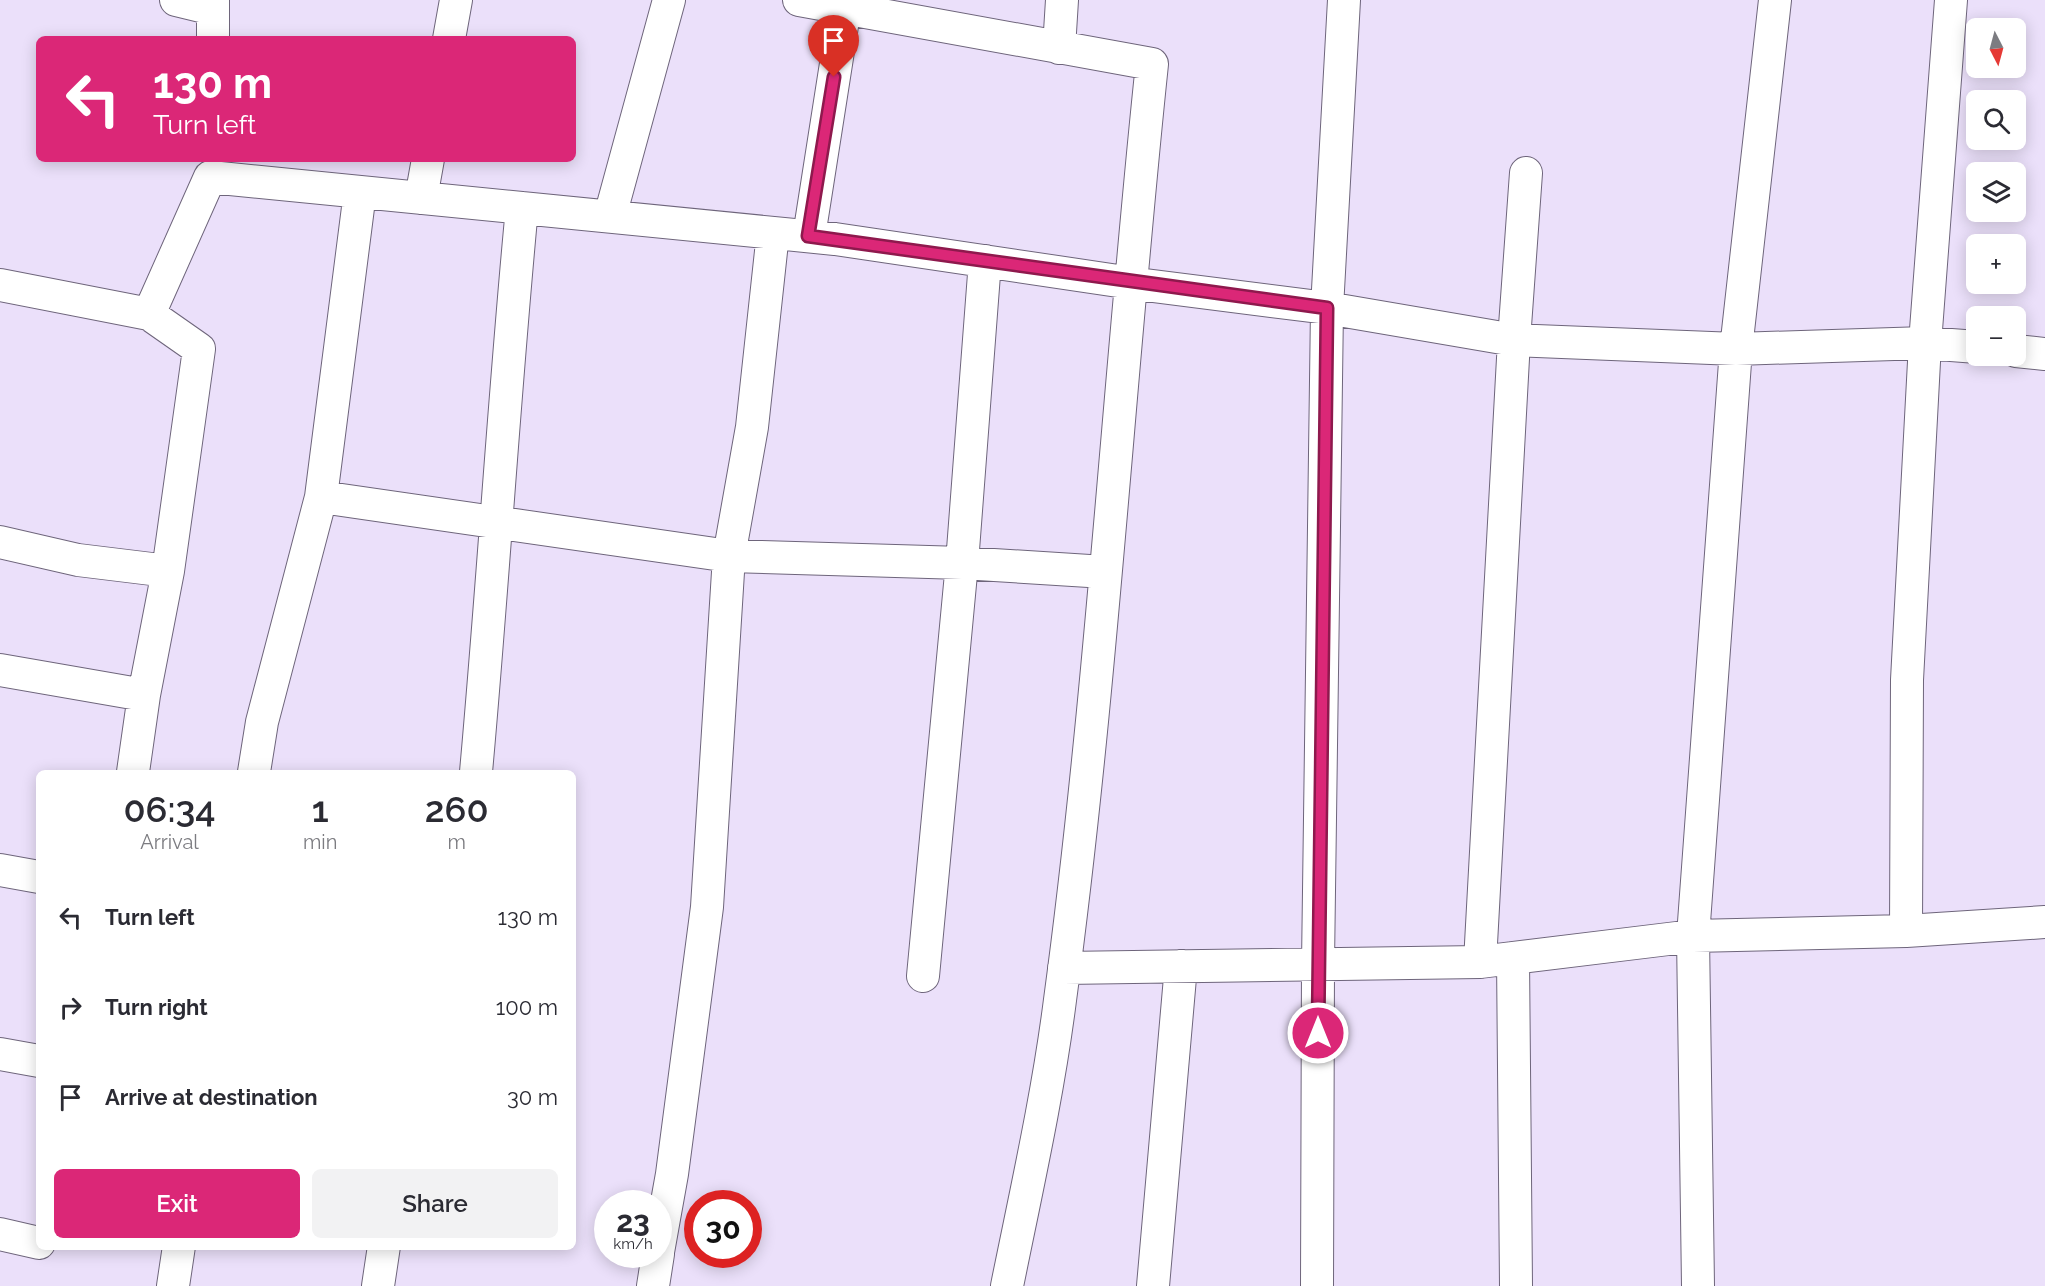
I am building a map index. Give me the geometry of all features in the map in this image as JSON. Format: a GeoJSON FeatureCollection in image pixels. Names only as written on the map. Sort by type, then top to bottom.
{"type":"FeatureCollection","features":[{"type":"Feature","properties":{"kind":"street"},"geometry":{"type":"LineString","coordinates":[[176,0],[213,16]]}},
{"type":"Feature","properties":{"kind":"street"},"geometry":{"type":"LineString","coordinates":[[450,36],[456,0]]}},
{"type":"Feature","properties":{"kind":"street"},"geometry":{"type":"LineString","coordinates":[[610,216],[669,0]]}},
{"type":"Feature","properties":{"kind":"street"},"geometry":{"type":"LineString","coordinates":[[799,0],[845,4],[1059,48],[1152,64],[1129,283],[1099,657],[1060,1002],[1007,1286]]}},
{"type":"Feature","properties":{"kind":"street"},"geometry":{"type":"LineString","coordinates":[[1059,48],[1062,0]]}},
{"type":"Feature","properties":{"kind":"street"},"geometry":{"type":"LineString","coordinates":[[1317,1286],[1318,964],[1327,308],[1344,0]]}},
{"type":"Feature","properties":{"kind":"street"},"geometry":{"type":"LineString","coordinates":[[1698,1286],[1693,936],[1736,349],[1775,0]]}},
{"type":"Feature","properties":{"kind":"street"},"geometry":{"type":"LineString","coordinates":[[1906,931],[1907,680],[1925,343],[1951,0]]}},
{"type":"Feature","properties":{"kind":"street"},"geometry":{"type":"LineString","coordinates":[[808,236],[845,4]]}},
{"type":"Feature","properties":{"kind":"street"},"geometry":{"type":"LineString","coordinates":[[421,198],[427,162]]}},
{"type":"Feature","properties":{"kind":"street"},"geometry":{"type":"LineString","coordinates":[[149,314],[210,168],[360,192],[808,236],[1129,283],[1327,308],[1514,340],[1736,349],[1925,343],[1966,346]]}},
{"type":"Feature","properties":{"kind":"street"},"geometry":{"type":"LineString","coordinates":[[1480,962],[1514,340],[1526,173]]}},
{"type":"Feature","properties":{"kind":"street"},"geometry":{"type":"LineString","coordinates":[[254,770],[262,722],[321,497],[360,192]]}},
{"type":"Feature","properties":{"kind":"street"},"geometry":{"type":"LineString","coordinates":[[476,770],[522,208]]}},
{"type":"Feature","properties":{"kind":"street"},"geometry":{"type":"LineString","coordinates":[[669,1190],[707,907],[729,556],[752,427],[773,233]]}},
{"type":"Feature","properties":{"kind":"street"},"geometry":{"type":"LineString","coordinates":[[923,976],[962,563],[985,261]]}},
{"type":"Feature","properties":{"kind":"street"},"geometry":{"type":"LineString","coordinates":[[0,285],[149,314],[199,350],[168,571],[144,695],[133,770]]}},
{"type":"Feature","properties":{"kind":"street"},"geometry":{"type":"LineString","coordinates":[[2026,352],[2045,354]]}},
{"type":"Feature","properties":{"kind":"street"},"geometry":{"type":"LineString","coordinates":[[321,497],[729,556],[962,563],[1105,572]]}},
{"type":"Feature","properties":{"kind":"street"},"geometry":{"type":"LineString","coordinates":[[0,542],[78,560],[168,571]]}},
{"type":"Feature","properties":{"kind":"street"},"geometry":{"type":"LineString","coordinates":[[0,670],[144,695]]}},
{"type":"Feature","properties":{"kind":"street"},"geometry":{"type":"LineString","coordinates":[[0,870],[36,876]]}},
{"type":"Feature","properties":{"kind":"street"},"geometry":{"type":"LineString","coordinates":[[1064,968],[1480,962],[1693,936],[1906,931],[2045,922]]}},
{"type":"Feature","properties":{"kind":"street"},"geometry":{"type":"LineString","coordinates":[[1513,958],[1516,1286]]}},
{"type":"Feature","properties":{"kind":"street"},"geometry":{"type":"LineString","coordinates":[[1153,1286],[1181,966]]}},
{"type":"Feature","properties":{"kind":"street"},"geometry":{"type":"LineString","coordinates":[[0,1054],[36,1060]]}},
{"type":"Feature","properties":{"kind":"street"},"geometry":{"type":"LineString","coordinates":[[0,1233],[36,1242]]}},
{"type":"Feature","properties":{"kind":"street"},"geometry":{"type":"LineString","coordinates":[[173,1286],[178,1250]]}},
{"type":"Feature","properties":{"kind":"street"},"geometry":{"type":"LineString","coordinates":[[378,1286],[383,1250]]}},
{"type":"Feature","properties":{"kind":"street"},"geometry":{"type":"LineString","coordinates":[[653,1286],[656,1268]]}},
{"type":"Feature","properties":{"kind":"route"},"geometry":{"type":"LineString","coordinates":[[834,77],[808,236],[1145,285],[1327,308],[1318,1033]]}}]}
